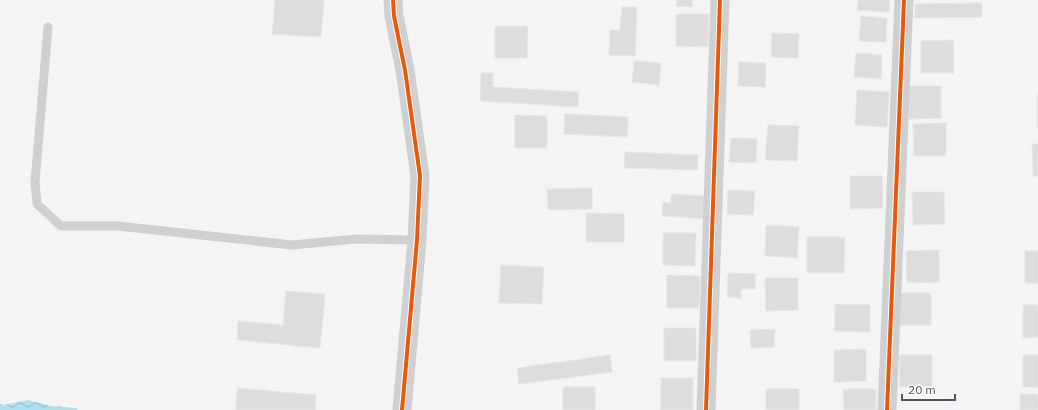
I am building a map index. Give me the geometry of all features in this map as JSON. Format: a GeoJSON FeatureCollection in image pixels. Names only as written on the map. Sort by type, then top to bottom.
{"type":"FeatureCollection","features":[{"type":"Feature","properties":{"kind":"street"},"geometry":{"type":"LineString","coordinates":[[394,0],[394,16],[405,70],[420,176],[417,240],[402,410]]}},
{"type":"Feature","properties":{"kind":"street"},"geometry":{"type":"LineString","coordinates":[[706,410],[720,0]]}},
{"type":"Feature","properties":{"kind":"street"},"geometry":{"type":"LineString","coordinates":[[887,410],[904,0]]}},
{"type":"Feature","properties":{"kind":"lane"},"geometry":{"type":"LineString","coordinates":[[48,27],[35,182],[37,204],[61,226],[118,226],[292,245],[356,239],[417,240]]}},
{"type":"Feature","properties":{"kind":"water"},"geometry":{"type":"Polygon","coordinates":[[[28,400],[51,406],[76,408],[78,410],[0,410],[0,404],[3,405],[28,400]]]}},
{"type":"Feature","properties":{"kind":"building"},"geometry":{"type":"Polygon","coordinates":[[[275,0],[324,0],[321,37],[272,34],[275,0]]]}},
{"type":"Feature","properties":{"kind":"building"},"geometry":{"type":"Polygon","coordinates":[[[677,0],[693,0],[692,7],[676,6],[677,0]]]}},
{"type":"Feature","properties":{"kind":"building"},"geometry":{"type":"Polygon","coordinates":[[[858,0],[890,0],[889,12],[857,10],[858,0]]]}},
{"type":"Feature","properties":{"kind":"building"},"geometry":{"type":"Polygon","coordinates":[[[982,3],[982,17],[915,18],[915,4],[982,3]]]}},
{"type":"Feature","properties":{"kind":"building"},"geometry":{"type":"Polygon","coordinates":[[[622,7],[637,7],[635,56],[609,55],[610,30],[620,30],[622,7]]]}},
{"type":"Feature","properties":{"kind":"building"},"geometry":{"type":"Polygon","coordinates":[[[676,14],[709,14],[708,47],[676,46],[676,14]]]}},
{"type":"Feature","properties":{"kind":"building"},"geometry":{"type":"Polygon","coordinates":[[[861,16],[887,18],[886,42],[859,41],[861,16]]]}},
{"type":"Feature","properties":{"kind":"building"},"geometry":{"type":"Polygon","coordinates":[[[495,26],[528,26],[527,58],[495,58],[495,26]]]}},
{"type":"Feature","properties":{"kind":"building"},"geometry":{"type":"Polygon","coordinates":[[[772,33],[799,34],[798,58],[771,57],[772,33]]]}},
{"type":"Feature","properties":{"kind":"building"},"geometry":{"type":"Polygon","coordinates":[[[953,40],[954,73],[921,73],[921,41],[953,40]]]}},
{"type":"Feature","properties":{"kind":"building"},"geometry":{"type":"Polygon","coordinates":[[[856,53],[882,55],[881,79],[854,77],[856,53]]]}},
{"type":"Feature","properties":{"kind":"building"},"geometry":{"type":"Polygon","coordinates":[[[634,61],[661,63],[659,85],[632,82],[634,61]]]}},
{"type":"Feature","properties":{"kind":"building"},"geometry":{"type":"Polygon","coordinates":[[[739,62],[766,63],[765,87],[738,86],[739,62]]]}},
{"type":"Feature","properties":{"kind":"building"},"geometry":{"type":"Polygon","coordinates":[[[481,73],[493,73],[493,87],[579,92],[578,107],[480,101],[481,73]]]}},
{"type":"Feature","properties":{"kind":"building"},"geometry":{"type":"Polygon","coordinates":[[[909,86],[941,86],[941,118],[909,119],[909,86]]]}},
{"type":"Feature","properties":{"kind":"building"},"geometry":{"type":"Polygon","coordinates":[[[857,90],[889,92],[887,127],[855,125],[857,90]]]}},
{"type":"Feature","properties":{"kind":"building"},"geometry":{"type":"Polygon","coordinates":[[[1038,95],[1038,127],[1037,127],[1038,95]]]}},
{"type":"Feature","properties":{"kind":"building"},"geometry":{"type":"Polygon","coordinates":[[[565,114],[628,117],[627,137],[564,134],[565,114]]]}},
{"type":"Feature","properties":{"kind":"building"},"geometry":{"type":"Polygon","coordinates":[[[515,115],[547,116],[547,148],[515,148],[515,115]]]}},
{"type":"Feature","properties":{"kind":"building"},"geometry":{"type":"Polygon","coordinates":[[[946,123],[946,156],[914,156],[913,124],[946,123]]]}},
{"type":"Feature","properties":{"kind":"building"},"geometry":{"type":"Polygon","coordinates":[[[768,125],[799,126],[797,161],[765,160],[768,125]]]}},
{"type":"Feature","properties":{"kind":"building"},"geometry":{"type":"Polygon","coordinates":[[[731,138],[757,139],[756,163],[729,162],[731,138]]]}},
{"type":"Feature","properties":{"kind":"building"},"geometry":{"type":"Polygon","coordinates":[[[1032,144],[1038,144],[1038,176],[1033,176],[1032,144]]]}},
{"type":"Feature","properties":{"kind":"building"},"geometry":{"type":"Polygon","coordinates":[[[625,152],[698,155],[697,170],[624,168],[625,152]]]}},
{"type":"Feature","properties":{"kind":"building"},"geometry":{"type":"Polygon","coordinates":[[[850,176],[882,176],[883,208],[850,209],[850,176]]]}},
{"type":"Feature","properties":{"kind":"building"},"geometry":{"type":"Polygon","coordinates":[[[592,188],[592,209],[548,210],[547,189],[592,188]]]}},
{"type":"Feature","properties":{"kind":"building"},"geometry":{"type":"Polygon","coordinates":[[[728,190],[755,191],[753,215],[727,214],[728,190]]]}},
{"type":"Feature","properties":{"kind":"building"},"geometry":{"type":"Polygon","coordinates":[[[912,192],[944,192],[945,224],[913,225],[912,192]]]}},
{"type":"Feature","properties":{"kind":"building"},"geometry":{"type":"Polygon","coordinates":[[[671,194],[707,196],[706,219],[662,216],[663,202],[671,203],[671,194]]]}},
{"type":"Feature","properties":{"kind":"building"},"geometry":{"type":"Polygon","coordinates":[[[586,213],[624,214],[624,242],[586,242],[586,213]]]}},
{"type":"Feature","properties":{"kind":"building"},"geometry":{"type":"Polygon","coordinates":[[[766,225],[799,227],[797,258],[765,256],[766,225]]]}},
{"type":"Feature","properties":{"kind":"building"},"geometry":{"type":"Polygon","coordinates":[[[663,233],[696,233],[695,266],[663,265],[663,233]]]}},
{"type":"Feature","properties":{"kind":"building"},"geometry":{"type":"Polygon","coordinates":[[[807,237],[845,237],[844,273],[807,273],[807,237]]]}},
{"type":"Feature","properties":{"kind":"building"},"geometry":{"type":"Polygon","coordinates":[[[939,250],[939,282],[907,283],[906,251],[939,250]]]}},
{"type":"Feature","properties":{"kind":"building"},"geometry":{"type":"Polygon","coordinates":[[[1025,251],[1038,251],[1038,283],[1025,283],[1025,251]]]}},
{"type":"Feature","properties":{"kind":"building"},"geometry":{"type":"Polygon","coordinates":[[[501,265],[544,267],[542,304],[499,303],[501,265]]]}},
{"type":"Feature","properties":{"kind":"building"},"geometry":{"type":"Polygon","coordinates":[[[728,273],[755,274],[755,289],[741,289],[741,298],[727,297],[728,273]]]}},
{"type":"Feature","properties":{"kind":"building"},"geometry":{"type":"Polygon","coordinates":[[[667,275],[700,276],[699,308],[667,308],[667,275]]]}},
{"type":"Feature","properties":{"kind":"building"},"geometry":{"type":"Polygon","coordinates":[[[765,278],[798,278],[798,310],[766,311],[765,278]]]}},
{"type":"Feature","properties":{"kind":"building"},"geometry":{"type":"Polygon","coordinates":[[[286,291],[325,294],[320,348],[237,340],[238,321],[283,325],[286,291]]]}},
{"type":"Feature","properties":{"kind":"building"},"geometry":{"type":"Polygon","coordinates":[[[899,293],[931,293],[931,325],[899,325],[899,293]]]}},
{"type":"Feature","properties":{"kind":"building"},"geometry":{"type":"Polygon","coordinates":[[[835,304],[870,305],[870,332],[835,331],[835,304]]]}},
{"type":"Feature","properties":{"kind":"building"},"geometry":{"type":"Polygon","coordinates":[[[1023,305],[1038,305],[1038,337],[1023,338],[1023,305]]]}},
{"type":"Feature","properties":{"kind":"building"},"geometry":{"type":"Polygon","coordinates":[[[664,328],[696,328],[696,361],[664,361],[664,328]]]}},
{"type":"Feature","properties":{"kind":"building"},"geometry":{"type":"Polygon","coordinates":[[[775,329],[774,347],[751,348],[750,330],[775,329]]]}},
{"type":"Feature","properties":{"kind":"building"},"geometry":{"type":"Polygon","coordinates":[[[866,349],[866,381],[834,382],[834,350],[866,349]]]}},
{"type":"Feature","properties":{"kind":"building"},"geometry":{"type":"Polygon","coordinates":[[[610,355],[612,372],[519,384],[517,368],[610,355]]]}},
{"type":"Feature","properties":{"kind":"building"},"geometry":{"type":"Polygon","coordinates":[[[899,355],[932,355],[932,387],[900,387],[899,355]]]}},
{"type":"Feature","properties":{"kind":"building"},"geometry":{"type":"Polygon","coordinates":[[[1023,355],[1038,355],[1038,387],[1023,387],[1023,355]]]}},
{"type":"Feature","properties":{"kind":"building"},"geometry":{"type":"Polygon","coordinates":[[[661,378],[693,378],[693,410],[661,410],[661,378]]]}},
{"type":"Feature","properties":{"kind":"building"},"geometry":{"type":"Polygon","coordinates":[[[563,387],[595,387],[595,410],[563,410],[563,387]]]}},
{"type":"Feature","properties":{"kind":"building"},"geometry":{"type":"Polygon","coordinates":[[[237,388],[316,395],[315,410],[236,410],[237,388]]]}},
{"type":"Feature","properties":{"kind":"building"},"geometry":{"type":"Polygon","coordinates":[[[766,389],[799,389],[799,410],[766,410],[766,389]]]}},
{"type":"Feature","properties":{"kind":"building"},"geometry":{"type":"Polygon","coordinates":[[[843,389],[876,389],[876,410],[844,410],[843,389]]]}},
{"type":"Feature","properties":{"kind":"building"},"geometry":{"type":"Polygon","coordinates":[[[1020,394],[1038,394],[1038,410],[1020,410],[1020,394]]]}},
{"type":"Feature","properties":{"kind":"cycle path"},"geometry":{"type":"LineString","coordinates":[[393,0],[394,16],[405,70],[420,176],[417,240],[402,410]]}},
{"type":"Feature","properties":{"kind":"cycle path"},"geometry":{"type":"LineString","coordinates":[[706,410],[720,0]]}},
{"type":"Feature","properties":{"kind":"cycle path"},"geometry":{"type":"LineString","coordinates":[[887,410],[904,0]]}}]}
